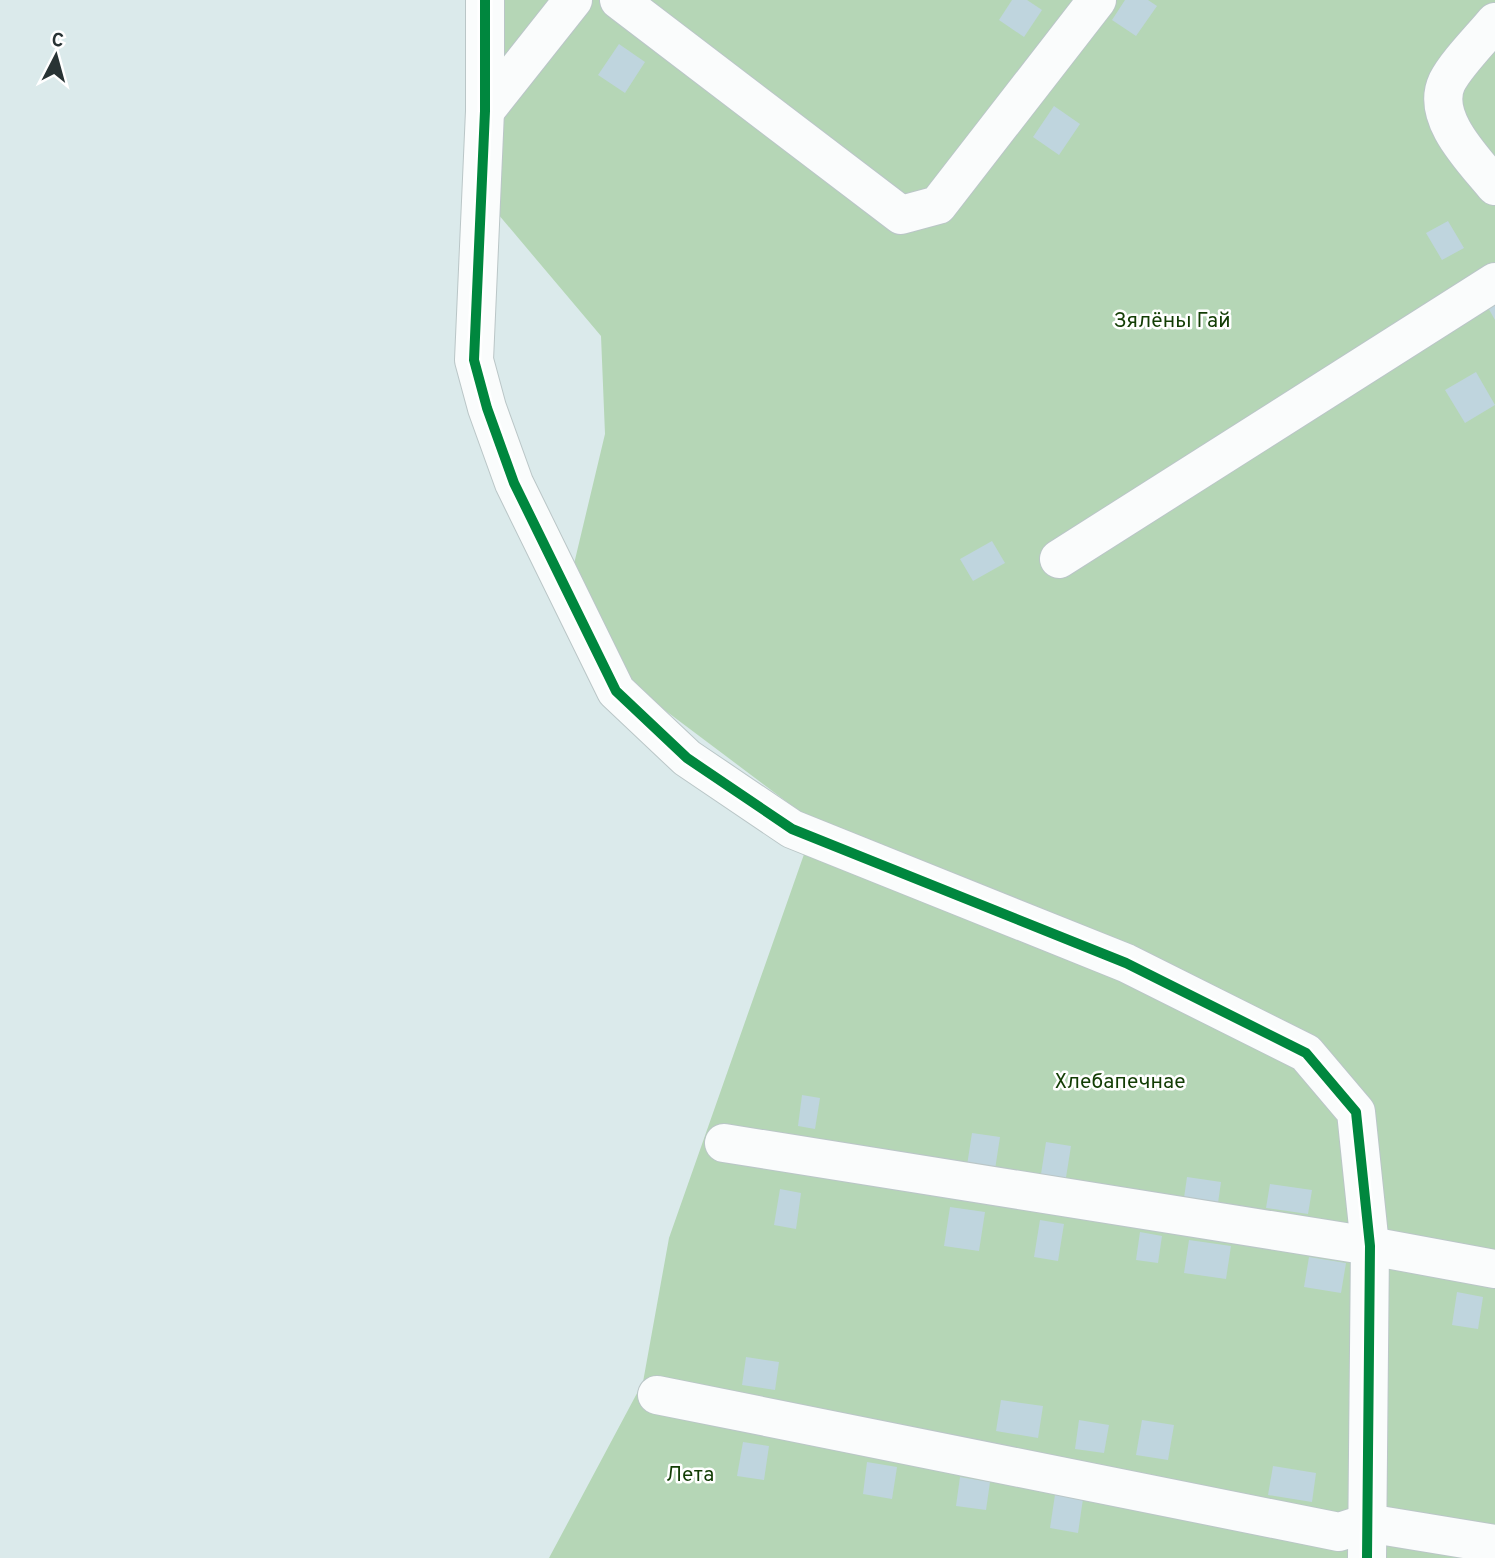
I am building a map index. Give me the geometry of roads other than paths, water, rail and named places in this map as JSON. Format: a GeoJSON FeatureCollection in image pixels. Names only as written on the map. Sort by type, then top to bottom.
{"type":"FeatureCollection","features":[{"type":"Feature","properties":{"kind":"street"},"geometry":{"type":"LineString","coordinates":[[485,0],[485,111],[474,360],[487,408],[514,483],[616,691],[687,758],[792,829],[1126,963],[1306,1053],[1356,1112],[1370,1246],[1367,1541]]}},
{"type":"Feature","properties":{"kind":"street"},"geometry":{"type":"LineString","coordinates":[[485,111],[573,0]]}},
{"type":"Feature","properties":{"kind":"street"},"geometry":{"type":"LineString","coordinates":[[619,0],[901,215],[938,205],[1097,0]]}},
{"type":"Feature","properties":{"kind":"street"},"geometry":{"type":"LineString","coordinates":[[1495,22],[1446,83],[1442,107],[1454,134],[1495,186]]}},
{"type":"Feature","properties":{"kind":"street"},"geometry":{"type":"LineString","coordinates":[[1059,559],[1495,282]]}},
{"type":"Feature","properties":{"kind":"street"},"geometry":{"type":"LineString","coordinates":[[724,1143],[1370,1246],[1495,1269]]}},
{"type":"Feature","properties":{"kind":"street"},"geometry":{"type":"LineString","coordinates":[[657,1395],[1339,1532],[1367,1541],[1495,1544]]}},
{"type":"Feature","properties":{"kind":"park label","name":"Зялёны Гай"},"geometry":{"type":"Point","coordinates":[1172,321]}},
{"type":"Feature","properties":{"kind":"park label","name":"Хлебапечнае"},"geometry":{"type":"Point","coordinates":[1120,1082]}},
{"type":"Feature","properties":{"kind":"park label","name":"Лета"},"geometry":{"type":"Point","coordinates":[690,1475]}}]}
